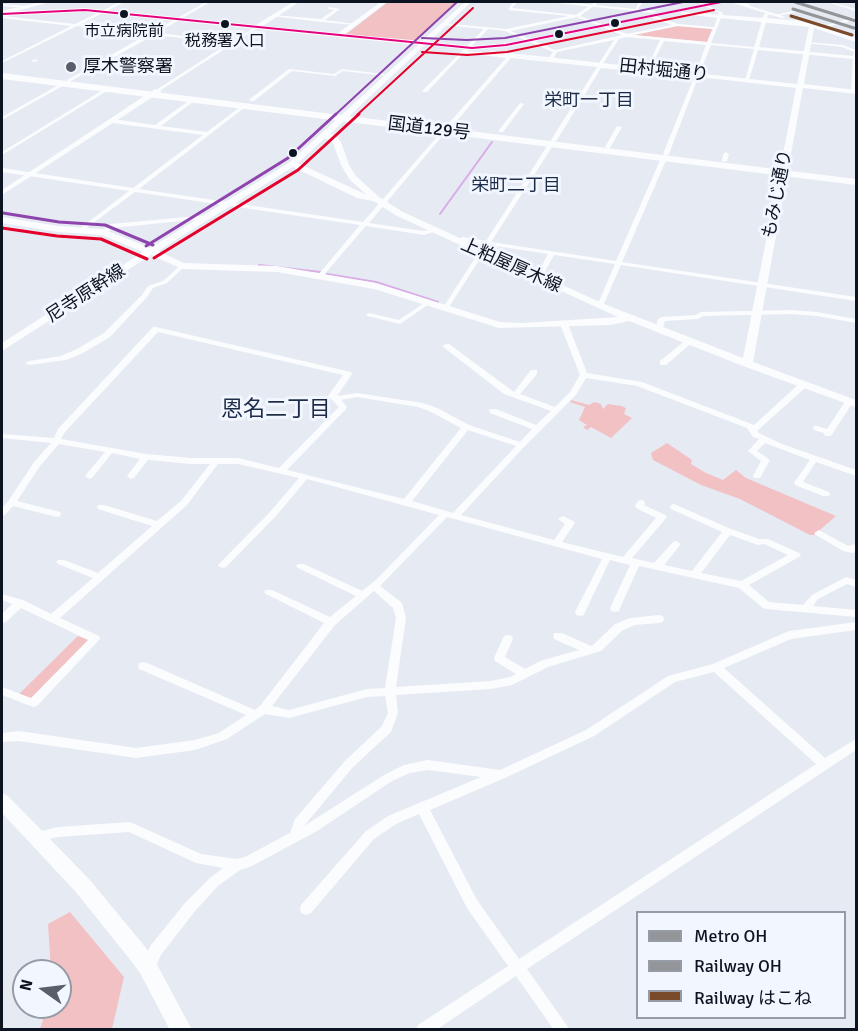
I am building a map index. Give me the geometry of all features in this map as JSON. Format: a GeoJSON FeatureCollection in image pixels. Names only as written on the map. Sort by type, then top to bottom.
{"type":"FeatureCollection","features":[{"type":"Feature","properties":{"kind":"highway","name":"国道129号"},"geometry":{"type":"LineString","coordinates":[[2,74],[500,134],[856,182]]}},
{"type":"Feature","properties":{"kind":"highway","name":"国道129号"},"geometry":{"type":"LineString","coordinates":[[67,82],[108,89],[155,93],[182,99],[221,101]]}},
{"type":"Feature","properties":{"kind":"highway"},"geometry":{"type":"LineString","coordinates":[[155,93],[252,100],[451,124],[500,134]]}},
{"type":"Feature","properties":{"kind":"highway"},"geometry":{"type":"LineString","coordinates":[[182,99],[442,133],[556,143]]}},
{"type":"Feature","properties":{"kind":"highway","name":"国道129号"},"geometry":{"type":"LineString","coordinates":[[556,143],[608,147],[665,156],[725,157],[783,171],[856,177]]}},
{"type":"Feature","properties":{"kind":"main road"},"geometry":{"type":"LineString","coordinates":[[2,15],[47,2]]}},
{"type":"Feature","properties":{"kind":"street"},"geometry":{"type":"LineString","coordinates":[[2,62],[122,2]]}},
{"type":"Feature","properties":{"kind":"street"},"geometry":{"type":"LineString","coordinates":[[2,119],[208,2]]}},
{"type":"Feature","properties":{"kind":"street"},"geometry":{"type":"LineString","coordinates":[[2,193],[296,2]]}},
{"type":"Feature","properties":{"kind":"street"},"geometry":{"type":"LineString","coordinates":[[321,21],[338,9],[329,8],[339,2]]}},
{"type":"Feature","properties":{"kind":"street"},"geometry":{"type":"LineString","coordinates":[[338,36],[384,2]]}},
{"type":"Feature","properties":{"kind":"street"},"geometry":{"type":"LineString","coordinates":[[324,136],[468,2]]}},
{"type":"Feature","properties":{"kind":"street"},"geometry":{"type":"LineString","coordinates":[[515,2],[510,9],[577,16],[627,36],[856,58]]}},
{"type":"Feature","properties":{"kind":"street"},"geometry":{"type":"LineString","coordinates":[[552,2],[595,3],[667,12],[803,23]]}},
{"type":"Feature","properties":{"kind":"street"},"geometry":{"type":"LineString","coordinates":[[636,9],[641,2]]}},
{"type":"Feature","properties":{"kind":"street"},"geometry":{"type":"LineString","coordinates":[[3,3],[26,9],[101,12],[468,50],[529,41],[652,16],[702,3],[721,2]]}},
{"type":"Feature","properties":{"kind":"street"},"geometry":{"type":"LineString","coordinates":[[734,2],[749,5]]}},
{"type":"Feature","properties":{"kind":"street"},"geometry":{"type":"LineString","coordinates":[[740,2],[856,40]]}},
{"type":"Feature","properties":{"kind":"street"},"geometry":{"type":"LineString","coordinates":[[829,2],[856,10]]}},
{"type":"Feature","properties":{"kind":"street"},"geometry":{"type":"LineString","coordinates":[[444,24],[506,30],[577,16],[595,3]]}},
{"type":"Feature","properties":{"kind":"street"},"geometry":{"type":"LineString","coordinates":[[600,306],[621,263],[720,17],[720,11],[702,3]]}},
{"type":"Feature","properties":{"kind":"street"},"geometry":{"type":"LineString","coordinates":[[778,15],[796,11],[856,28]]}},
{"type":"Feature","properties":{"kind":"street"},"geometry":{"type":"LineString","coordinates":[[747,81],[766,14],[770,13]]}},
{"type":"Feature","properties":{"kind":"street"},"geometry":{"type":"LineString","coordinates":[[2,15],[251,44]]}},
{"type":"Feature","properties":{"kind":"street"},"geometry":{"type":"LineString","coordinates":[[273,16],[354,24]]}},
{"type":"Feature","properties":{"kind":"street"},"geometry":{"type":"LineString","coordinates":[[652,16],[677,25],[715,28]]}},
{"type":"Feature","properties":{"kind":"street"},"geometry":{"type":"LineString","coordinates":[[821,28],[856,18]]}},
{"type":"Feature","properties":{"kind":"street"},"geometry":{"type":"LineString","coordinates":[[506,30],[555,51],[677,25]]}},
{"type":"Feature","properties":{"kind":"street","name":"もみじ通り"},"geometry":{"type":"LineString","coordinates":[[747,364],[812,25]]}},
{"type":"Feature","properties":{"kind":"street"},"geometry":{"type":"LineString","coordinates":[[425,91],[488,28]]}},
{"type":"Feature","properties":{"kind":"street"},"geometry":{"type":"LineString","coordinates":[[445,309],[556,143],[616,38]]}},
{"type":"Feature","properties":{"kind":"street"},"geometry":{"type":"LineString","coordinates":[[648,69],[663,39]]}},
{"type":"Feature","properties":{"kind":"street"},"geometry":{"type":"LineString","coordinates":[[807,43],[843,46],[856,51],[855,92]]}},
{"type":"Feature","properties":{"kind":"street","name":"田村堀通り"},"geometry":{"type":"LineString","coordinates":[[468,50],[855,92]]}},
{"type":"Feature","properties":{"kind":"street"},"geometry":{"type":"LineString","coordinates":[[550,59],[555,51]]}},
{"type":"Feature","properties":{"kind":"street"},"geometry":{"type":"LineString","coordinates":[[451,124],[510,56],[697,76]]}},
{"type":"Feature","properties":{"kind":"street"},"geometry":{"type":"LineString","coordinates":[[252,100],[291,70],[335,75],[342,70],[388,75]]}},
{"type":"Feature","properties":{"kind":"street"},"geometry":{"type":"LineString","coordinates":[[2,154],[108,89]]}},
{"type":"Feature","properties":{"kind":"street"},"geometry":{"type":"LineString","coordinates":[[156,127],[192,101]]}},
{"type":"Feature","properties":{"kind":"street"},"geometry":{"type":"LineString","coordinates":[[500,134],[522,104]]}},
{"type":"Feature","properties":{"kind":"street"},"geometry":{"type":"LineString","coordinates":[[81,230],[242,108]]}},
{"type":"Feature","properties":{"kind":"street"},"geometry":{"type":"LineString","coordinates":[[112,121],[208,134]]}},
{"type":"Feature","properties":{"kind":"street"},"geometry":{"type":"LineString","coordinates":[[608,147],[619,127]]}},
{"type":"Feature","properties":{"kind":"street"},"geometry":{"type":"LineString","coordinates":[[320,276],[364,225],[379,202],[442,133]]}},
{"type":"Feature","properties":{"kind":"street","name":"尼寺原幹線"},"geometry":{"type":"LineString","coordinates":[[4,344],[293,164],[324,136]]}},
{"type":"Feature","properties":{"kind":"street","name":"上粕屋厚木線"},"geometry":{"type":"LineString","coordinates":[[324,136],[338,142],[348,171],[379,202],[433,231],[628,318],[853,403]]}},
{"type":"Feature","properties":{"kind":"street"},"geometry":{"type":"LineString","coordinates":[[293,164],[347,190],[379,202]]}},
{"type":"Feature","properties":{"kind":"street"},"geometry":{"type":"LineString","coordinates":[[2,170],[364,225],[424,233],[433,231]]}},
{"type":"Feature","properties":{"kind":"street"},"geometry":{"type":"LineString","coordinates":[[347,190],[358,191],[363,188]]}},
{"type":"Feature","properties":{"kind":"street"},"geometry":{"type":"LineString","coordinates":[[103,232],[111,226],[209,217]]}},
{"type":"Feature","properties":{"kind":"street"},"geometry":{"type":"LineString","coordinates":[[2,220],[103,232],[123,238],[182,266],[277,269],[376,286],[499,325],[610,322],[628,318]]}},
{"type":"Feature","properties":{"kind":"street"},"geometry":{"type":"LineString","coordinates":[[456,241],[463,239],[856,299]]}},
{"type":"Feature","properties":{"kind":"street"},"geometry":{"type":"LineString","coordinates":[[538,279],[552,252]]}},
{"type":"Feature","properties":{"kind":"street"},"geometry":{"type":"LineString","coordinates":[[29,363],[63,358],[81,351],[107,335],[146,296],[150,287],[165,282],[182,266]]}},
{"type":"Feature","properties":{"kind":"street"},"geometry":{"type":"LineString","coordinates":[[369,315],[400,322],[427,303]]}},
{"type":"Feature","properties":{"kind":"street"},"geometry":{"type":"LineString","coordinates":[[659,330],[662,319],[698,317],[701,314],[756,312],[817,314],[856,321]]}},
{"type":"Feature","properties":{"kind":"street"},"geometry":{"type":"LineString","coordinates":[[564,324],[584,375]]}},
{"type":"Feature","properties":{"kind":"street"},"geometry":{"type":"LineString","coordinates":[[2,513],[12,503],[37,464],[57,441],[61,431],[156,329],[348,374],[332,396],[342,407],[282,470]]}},
{"type":"Feature","properties":{"kind":"street"},"geometry":{"type":"LineString","coordinates":[[663,363],[688,342]]}},
{"type":"Feature","properties":{"kind":"street"},"geometry":{"type":"LineString","coordinates":[[451,348],[515,396],[556,410]]}},
{"type":"Feature","properties":{"kind":"street"},"geometry":{"type":"LineString","coordinates":[[515,396],[534,372]]}},
{"type":"Feature","properties":{"kind":"street"},"geometry":{"type":"LineString","coordinates":[[2,737],[29,737],[136,753],[195,745],[223,736],[260,712],[331,622],[451,514],[573,393],[584,375]]}},
{"type":"Feature","properties":{"kind":"street"},"geometry":{"type":"LineString","coordinates":[[584,375],[639,384],[750,426],[756,435],[764,439],[856,473]]}},
{"type":"Feature","properties":{"kind":"street"},"geometry":{"type":"LineString","coordinates":[[753,430],[803,385]]}},
{"type":"Feature","properties":{"kind":"street"},"geometry":{"type":"LineString","coordinates":[[334,399],[357,395],[420,405],[466,427],[521,445]]}},
{"type":"Feature","properties":{"kind":"street"},"geometry":{"type":"LineString","coordinates":[[817,428],[829,433],[853,403]]}},
{"type":"Feature","properties":{"kind":"street"},"geometry":{"type":"LineString","coordinates":[[493,411],[538,429]]}},
{"type":"Feature","properties":{"kind":"street"},"geometry":{"type":"LineString","coordinates":[[407,502],[466,427]]}},
{"type":"Feature","properties":{"kind":"street"},"geometry":{"type":"LineString","coordinates":[[2,436],[57,441],[146,457],[238,461],[282,470],[635,564],[742,585],[766,605],[856,614]]}},
{"type":"Feature","properties":{"kind":"street"},"geometry":{"type":"LineString","coordinates":[[757,476],[770,461],[752,451],[764,439]]}},
{"type":"Feature","properties":{"kind":"street"},"geometry":{"type":"LineString","coordinates":[[89,476],[110,451]]}},
{"type":"Feature","properties":{"kind":"street"},"geometry":{"type":"LineString","coordinates":[[131,476],[146,457]]}},
{"type":"Feature","properties":{"kind":"street"},"geometry":{"type":"LineString","coordinates":[[815,458],[795,481],[820,493]]}},
{"type":"Feature","properties":{"kind":"street"},"geometry":{"type":"LineString","coordinates":[[53,618],[184,504],[216,461]]}},
{"type":"Feature","properties":{"kind":"street"},"geometry":{"type":"LineString","coordinates":[[223,565],[273,514],[305,476]]}},
{"type":"Feature","properties":{"kind":"street"},"geometry":{"type":"LineString","coordinates":[[12,503],[57,514]]}},
{"type":"Feature","properties":{"kind":"street"},"geometry":{"type":"LineString","coordinates":[[624,561],[662,517],[639,506],[641,503]]}},
{"type":"Feature","properties":{"kind":"street"},"geometry":{"type":"LineString","coordinates":[[101,507],[117,508],[159,525]]}},
{"type":"Feature","properties":{"kind":"street"},"geometry":{"type":"LineString","coordinates":[[674,507],[728,531],[758,542],[765,541],[796,555],[742,585]]}},
{"type":"Feature","properties":{"kind":"street"},"geometry":{"type":"LineString","coordinates":[[556,544],[570,523],[563,519]]}},
{"type":"Feature","properties":{"kind":"street"},"geometry":{"type":"LineString","coordinates":[[694,575],[728,531]]}},
{"type":"Feature","properties":{"kind":"street"},"geometry":{"type":"LineString","coordinates":[[819,533],[846,549],[853,550],[856,547]]}},
{"type":"Feature","properties":{"kind":"street"},"geometry":{"type":"LineString","coordinates":[[654,567],[659,565],[676,543]]}},
{"type":"Feature","properties":{"kind":"street"},"geometry":{"type":"LineString","coordinates":[[580,606],[608,557]]}},
{"type":"Feature","properties":{"kind":"street"},"geometry":{"type":"LineString","coordinates":[[60,562],[100,577]]}},
{"type":"Feature","properties":{"kind":"street"},"geometry":{"type":"LineString","coordinates":[[615,601],[635,564]]}},
{"type":"Feature","properties":{"kind":"street"},"geometry":{"type":"LineString","coordinates":[[301,566],[363,595]]}},
{"type":"Feature","properties":{"kind":"street"},"geometry":{"type":"LineString","coordinates":[[804,609],[815,597],[846,580],[856,584]]}},
{"type":"Feature","properties":{"kind":"street"},"geometry":{"type":"LineString","coordinates":[[295,837],[298,823],[349,764],[387,729],[393,713],[390,690],[401,618],[398,606],[374,585]]}},
{"type":"Feature","properties":{"kind":"street"},"geometry":{"type":"LineString","coordinates":[[270,592],[331,622]]}},
{"type":"Feature","properties":{"kind":"street"},"geometry":{"type":"LineString","coordinates":[[2,597],[20,603],[95,639],[33,703],[2,691]]}},
{"type":"Feature","properties":{"kind":"street"},"geometry":{"type":"LineString","coordinates":[[2,619],[20,603]]}},
{"type":"Feature","properties":{"kind":"street"},"geometry":{"type":"LineString","coordinates":[[143,666],[260,712],[289,714],[367,693],[498,686],[544,664],[597,648],[619,627],[634,621],[659,619]]}},
{"type":"Feature","properties":{"kind":"street"},"geometry":{"type":"LineString","coordinates":[[306,909],[370,835],[393,820],[501,775],[590,733],[672,679],[716,667],[789,635],[856,626]]}},
{"type":"Feature","properties":{"kind":"street"},"geometry":{"type":"LineString","coordinates":[[558,636],[590,650]]}},
{"type":"Feature","properties":{"kind":"street"},"geometry":{"type":"LineString","coordinates":[[508,639],[499,658],[524,674]]}},
{"type":"Feature","properties":{"kind":"street"},"geometry":{"type":"LineString","coordinates":[[716,667],[825,765]]}},
{"type":"Feature","properties":{"kind":"street"},"geometry":{"type":"LineString","coordinates":[[423,1029],[856,744]]}},
{"type":"Feature","properties":{"kind":"street"},"geometry":{"type":"LineString","coordinates":[[147,966],[156,950],[189,907],[214,882],[237,865],[248,862],[295,837],[388,778],[408,768],[441,765],[501,775]]}},
{"type":"Feature","properties":{"kind":"street"},"geometry":{"type":"LineString","coordinates":[[2,801],[82,885],[147,966],[182,1029]]}},
{"type":"Feature","properties":{"kind":"street"},"geometry":{"type":"LineString","coordinates":[[422,807],[472,904],[563,1029]]}},
{"type":"Feature","properties":{"kind":"street"},"geometry":{"type":"LineString","coordinates":[[38,837],[58,832],[130,828],[200,859],[237,865]]}},
{"type":"Feature","properties":{"kind":"shaded area"},"geometry":{"type":"Polygon","coordinates":[[[388,2],[458,2],[415,41],[345,35],[388,2]]]}},
{"type":"Feature","properties":{"kind":"shaded area"},"geometry":{"type":"Polygon","coordinates":[[[678,26],[712,29],[707,42],[634,35],[678,26]]]}},
{"type":"Feature","properties":{"kind":"shaded area"},"geometry":{"type":"Polygon","coordinates":[[[571,400],[589,405],[594,402],[601,404],[603,409],[608,404],[621,406],[626,408],[624,414],[632,418],[611,438],[591,427],[587,430],[583,427],[587,425],[579,420],[585,407],[570,402],[571,400]]]}},
{"type":"Feature","properties":{"kind":"shaded area"},"geometry":{"type":"Polygon","coordinates":[[[667,443],[692,460],[691,464],[706,473],[723,480],[736,470],[746,478],[836,516],[814,535],[810,535],[740,499],[701,485],[653,460],[651,453],[667,443]]]}},
{"type":"Feature","properties":{"kind":"shaded area"},"geometry":{"type":"Polygon","coordinates":[[[78,636],[92,641],[34,700],[19,694],[78,636]]]}},
{"type":"Feature","properties":{"kind":"shaded area"},"geometry":{"type":"Polygon","coordinates":[[[70,912],[124,977],[112,1029],[40,1029],[43,1019],[72,1019],[72,959],[50,959],[48,924],[70,912]]]}},
{"type":"Feature","properties":{"kind":"waterway"},"geometry":{"type":"LineString","coordinates":[[440,214],[492,142]]}},
{"type":"Feature","properties":{"kind":"waterway"},"geometry":{"type":"LineString","coordinates":[[259,265],[320,272]]}},
{"type":"Feature","properties":{"kind":"waterway"},"geometry":{"type":"LineString","coordinates":[[327,274],[376,282],[438,302]]}},
{"type":"Feature","properties":{"kind":"metro line","name":"OH"},"geometry":{"type":"LineString","coordinates":[[795,2],[856,21]]}},
{"type":"Feature","properties":{"kind":"rail line","name":"OH"},"geometry":{"type":"LineString","coordinates":[[793,9],[854,28]]}},
{"type":"Feature","properties":{"kind":"rail line","name":"はこね"},"geometry":{"type":"LineString","coordinates":[[791,16],[852,35]]}},
{"type":"Feature","properties":{"kind":"transit line"},"geometry":{"type":"LineString","coordinates":[[146,246],[288,158],[457,2]]}},
{"type":"Feature","properties":{"kind":"transit line"},"geometry":{"type":"LineString","coordinates":[[422,38],[467,40],[505,38],[683,2]]}},
{"type":"Feature","properties":{"kind":"transit line"},"geometry":{"type":"LineString","coordinates":[[2,14],[85,10],[472,48],[506,45],[721,2]]}},
{"type":"Feature","properties":{"kind":"transit line"},"geometry":{"type":"LineString","coordinates":[[154,258],[298,170],[473,8]]}},
{"type":"Feature","properties":{"kind":"transit line"},"geometry":{"type":"LineString","coordinates":[[422,52],[467,55],[507,52],[714,10]]}},
{"type":"Feature","properties":{"kind":"transit line"},"geometry":{"type":"LineString","coordinates":[[3,213],[59,222],[105,225],[153,245]]}},
{"type":"Feature","properties":{"kind":"transit line"},"geometry":{"type":"LineString","coordinates":[[2,228],[57,236],[101,239],[147,259]]}},
{"type":"Feature","properties":{"kind":"place","name":"市立病院前"},"geometry":{"type":"Point","coordinates":[124,14]}},
{"type":"Feature","properties":{"kind":"place","name":"税務署入口"},"geometry":{"type":"Point","coordinates":[225,24]}},
{"type":"Feature","properties":{"kind":"place","name":"厚木警察署"},"geometry":{"type":"Point","coordinates":[71,67]}},
{"type":"Feature","properties":{"kind":"district","name":"栄町一丁目"},"geometry":{"type":"Point","coordinates":[589,101]}},
{"type":"Feature","properties":{"kind":"district","name":"栄町二丁目"},"geometry":{"type":"Point","coordinates":[516,186]}},
{"type":"Feature","properties":{"kind":"district","name":"恩名二丁目"},"geometry":{"type":"Point","coordinates":[276,410]}}]}
